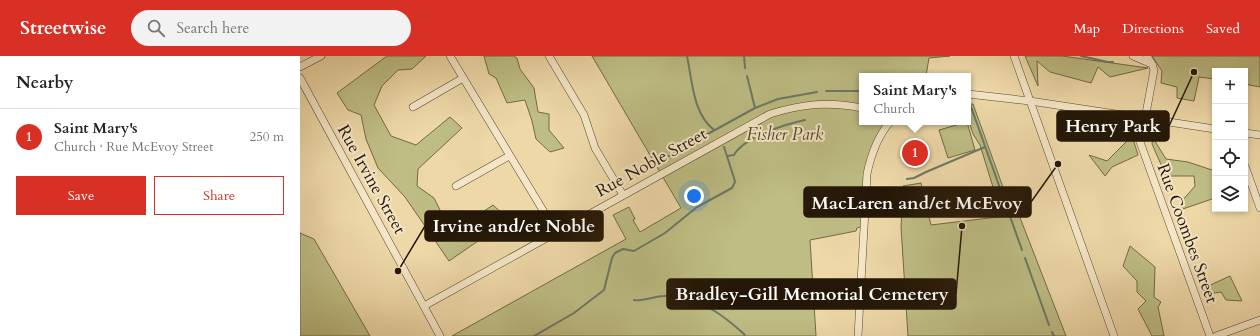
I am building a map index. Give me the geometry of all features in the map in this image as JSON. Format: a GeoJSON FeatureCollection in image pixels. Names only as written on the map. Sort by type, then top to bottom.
{"type":"FeatureCollection","features":[{"type":"Feature","properties":{"kind":"street"},"geometry":{"type":"LineString","coordinates":[[300,67],[320,56]]}},
{"type":"Feature","properties":{"kind":"street"},"geometry":{"type":"LineString","coordinates":[[450,56],[556,232]]}},
{"type":"Feature","properties":{"kind":"street"},"geometry":{"type":"LineString","coordinates":[[549,56],[584,115],[595,148],[623,196]]}},
{"type":"Feature","properties":{"kind":"street"},"geometry":{"type":"LineString","coordinates":[[1014,56],[1114,336]]}},
{"type":"Feature","properties":{"kind":"street"},"geometry":{"type":"LineString","coordinates":[[1133,56],[1152,64]]}},
{"type":"Feature","properties":{"kind":"street"},"geometry":{"type":"LineString","coordinates":[[1145,119],[1154,70],[1147,56]]}},
{"type":"Feature","properties":{"kind":"street","name":"Rue Irvine Street"},"geometry":{"type":"LineString","coordinates":[[300,78],[440,336]]}},
{"type":"Feature","properties":{"kind":"street"},"geometry":{"type":"LineString","coordinates":[[413,107],[463,78]]}},
{"type":"Feature","properties":{"kind":"street"},"geometry":{"type":"LineString","coordinates":[[971,94],[1030,101],[1212,129]]}},
{"type":"Feature","properties":{"kind":"street","name":"Rue Noble Street"},"geometry":{"type":"LineString","coordinates":[[424,306],[770,114],[804,105],[821,103],[845,104],[859,107]]}},
{"type":"Feature","properties":{"kind":"street","name":"Rue Coombes Street"},"geometry":{"type":"LineString","coordinates":[[1131,117],[1210,336]]}},
{"type":"Feature","properties":{"kind":"street"},"geometry":{"type":"LineString","coordinates":[[858,336],[867,174],[873,151],[879,138],[888,125]]}},
{"type":"Feature","properties":{"kind":"street"},"geometry":{"type":"LineString","coordinates":[[1248,133],[1260,135]]}},
{"type":"Feature","properties":{"kind":"street"},"geometry":{"type":"LineString","coordinates":[[456,186],[510,156]]}},
{"type":"Feature","properties":{"kind":"street"},"geometry":{"type":"LineString","coordinates":[[1248,174],[1260,208]]}},
{"type":"Feature","properties":{"kind":"street"},"geometry":{"type":"LineString","coordinates":[[1216,336],[1260,320]]}},
{"type":"Feature","properties":{"kind":"green space"},"geometry":{"type":"Polygon","coordinates":[[[387,56],[426,56],[412,69],[398,70],[382,86],[374,105],[391,136],[416,145],[450,117],[462,128],[418,169],[417,186],[434,198],[446,222],[465,224],[493,205],[506,217],[481,239],[449,261],[405,197],[378,168],[366,139],[361,115],[348,110],[337,93],[387,56]]]}},
{"type":"Feature","properties":{"kind":"green space"},"geometry":{"type":"Polygon","coordinates":[[[484,56],[514,56],[517,58],[520,69],[534,88],[538,112],[549,114],[549,130],[564,148],[550,152],[536,139],[525,100],[507,103],[496,78],[489,74],[484,56]]]}},
{"type":"Feature","properties":{"kind":"green space","name":"Fisher Park"},"geometry":{"type":"Polygon","coordinates":[[[592,56],[950,56],[929,58],[926,73],[859,73],[859,125],[888,125],[873,151],[864,226],[857,228],[856,231],[810,240],[816,336],[452,336],[626,239],[613,215],[629,207],[635,219],[633,220],[640,232],[681,208],[592,56]]]}},
{"type":"Feature","properties":{"kind":"green space"},"geometry":{"type":"Polygon","coordinates":[[[1025,56],[1062,56],[1148,68],[1110,77],[1098,67],[1091,83],[1050,72],[1037,61],[1038,86],[1025,56]]]}},
{"type":"Feature","properties":{"kind":"green space"},"geometry":{"type":"Polygon","coordinates":[[[1152,56],[1260,56],[1260,87],[1248,85],[1248,68],[1212,68],[1212,79],[1199,77],[1194,101],[1177,98],[1177,87],[1161,83],[1162,71],[1152,56]]]}},
{"type":"Feature","properties":{"kind":"green space"},"geometry":{"type":"Polygon","coordinates":[[[971,104],[973,104],[1013,215],[1019,215],[1066,336],[908,336],[901,227],[903,186],[921,183],[931,225],[1006,216],[998,197],[998,191],[993,187],[980,145],[973,134],[970,125],[971,104]]]}},
{"type":"Feature","properties":{"kind":"green space"},"geometry":{"type":"Polygon","coordinates":[[[956,125],[968,125],[975,150],[948,158],[939,130],[956,125]]]}},
{"type":"Feature","properties":{"kind":"green space"},"geometry":{"type":"Polygon","coordinates":[[[1132,136],[1138,155],[1112,167],[1105,176],[1089,155],[1107,161],[1132,136]]]}},
{"type":"Feature","properties":{"kind":"green space"},"geometry":{"type":"Polygon","coordinates":[[[1153,138],[1166,159],[1188,162],[1212,170],[1212,199],[1177,211],[1182,201],[1195,186],[1194,176],[1166,176],[1152,144],[1153,138]]]}},
{"type":"Feature","properties":{"kind":"green space"},"geometry":{"type":"Polygon","coordinates":[[[300,233],[314,239],[370,336],[300,336],[300,233]]]}},
{"type":"Feature","properties":{"kind":"green space"},"geometry":{"type":"Polygon","coordinates":[[[1130,246],[1155,267],[1154,297],[1161,302],[1158,307],[1164,336],[1152,336],[1138,309],[1146,301],[1137,292],[1137,281],[1123,266],[1130,246]]]}},
{"type":"Feature","properties":{"kind":"green space"},"geometry":{"type":"Polygon","coordinates":[[[1230,276],[1242,301],[1226,300],[1221,292],[1209,294],[1206,287],[1230,276]]]}},
{"type":"Feature","properties":{"kind":"waterway"},"geometry":{"type":"LineString","coordinates":[[687,56],[694,96],[702,115],[714,130]]}},
{"type":"Feature","properties":{"kind":"waterway"},"geometry":{"type":"LineString","coordinates":[[744,56],[745,68]]}},
{"type":"Feature","properties":{"kind":"waterway"},"geometry":{"type":"LineString","coordinates":[[1081,56],[1113,62]]}},
{"type":"Feature","properties":{"kind":"waterway"},"geometry":{"type":"LineString","coordinates":[[747,76],[755,108]]}},
{"type":"Feature","properties":{"kind":"waterway"},"geometry":{"type":"LineString","coordinates":[[826,91],[859,91]]}},
{"type":"Feature","properties":{"kind":"waterway"},"geometry":{"type":"LineString","coordinates":[[684,147],[755,108],[778,99],[817,92]]}},
{"type":"Feature","properties":{"kind":"waterway"},"geometry":{"type":"LineString","coordinates":[[971,107],[1022,250]]}},
{"type":"Feature","properties":{"kind":"waterway"},"geometry":{"type":"LineString","coordinates":[[727,156],[734,155],[739,148],[747,142],[766,132],[805,120]]}},
{"type":"Feature","properties":{"kind":"waterway"},"geometry":{"type":"LineString","coordinates":[[534,336],[574,313],[604,290],[612,258],[615,253],[623,249],[634,251],[665,233],[697,207],[732,188],[735,182],[724,147]]}},
{"type":"Feature","properties":{"kind":"waterway"},"geometry":{"type":"LineString","coordinates":[[907,179],[914,178],[985,147]]}},
{"type":"Feature","properties":{"kind":"waterway"},"geometry":{"type":"LineString","coordinates":[[667,157],[677,151]]}},
{"type":"Feature","properties":{"kind":"waterway"},"geometry":{"type":"LineString","coordinates":[[1025,258],[1049,325]]}},
{"type":"Feature","properties":{"kind":"waterway"},"geometry":{"type":"LineString","coordinates":[[634,300],[661,296],[689,300],[706,306],[722,316],[737,327],[745,336]]}},
{"type":"Feature","properties":{"kind":"waterway"},"geometry":{"type":"LineString","coordinates":[[1052,332],[1054,336]]}},
{"type":"Feature","properties":{"kind":"place","name":"Henry Park"},"geometry":{"type":"Point","coordinates":[1194,72]}},
{"type":"Feature","properties":{"kind":"place","name":"Saint Mary's"},"geometry":{"type":"Point","coordinates":[915,153]}},
{"type":"Feature","properties":{"kind":"place","name":"MacLaren and/et McEvoy"},"geometry":{"type":"Point","coordinates":[1058,164]}},
{"type":"Feature","properties":{"kind":"place","name":"Bradley-Gill Memorial Cemetery"},"geometry":{"type":"Point","coordinates":[962,226]}},
{"type":"Feature","properties":{"kind":"place","name":"Irvine and/et Noble"},"geometry":{"type":"Point","coordinates":[398,271]}}]}
